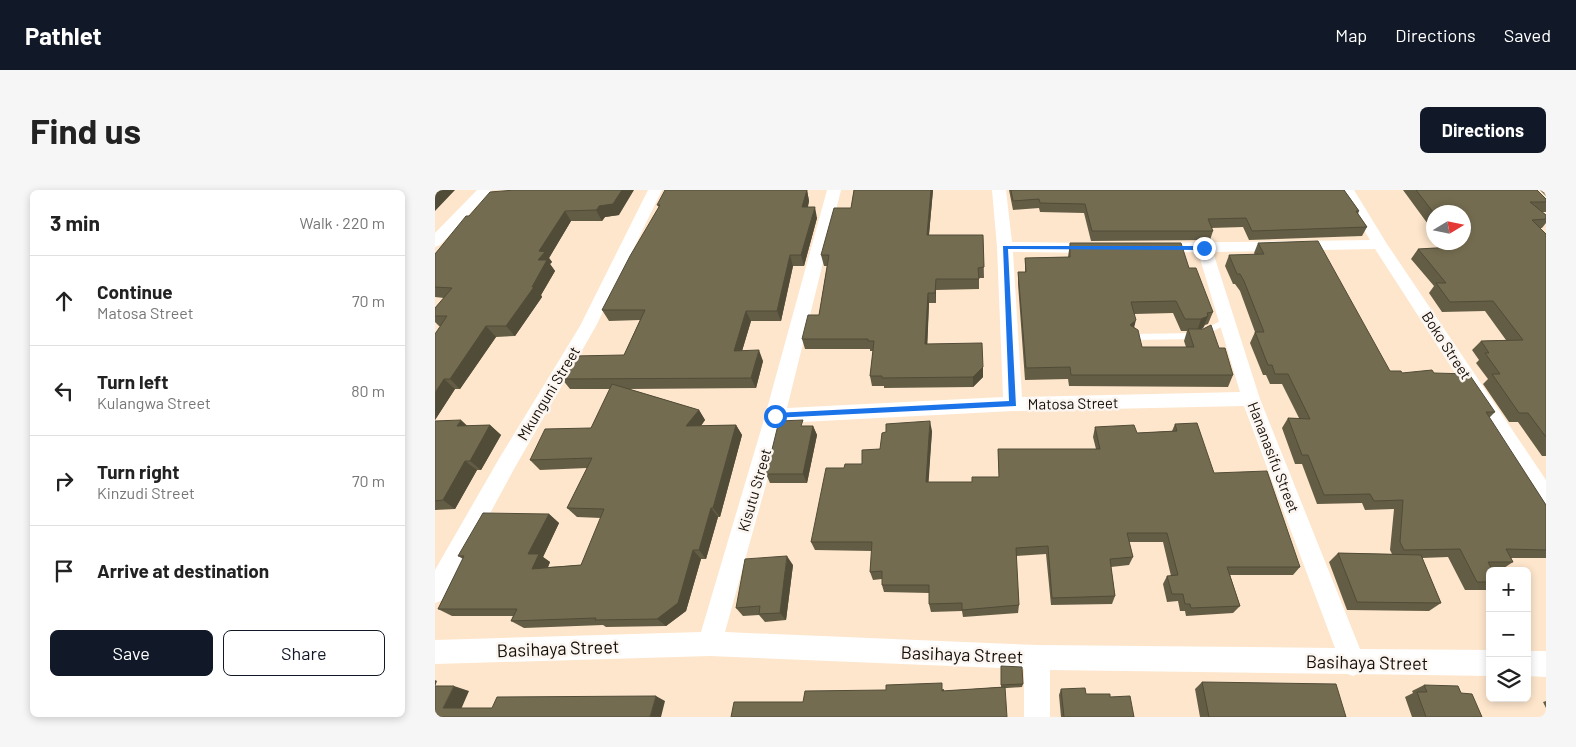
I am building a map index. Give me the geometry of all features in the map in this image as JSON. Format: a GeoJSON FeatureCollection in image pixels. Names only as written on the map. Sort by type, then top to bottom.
{"type":"FeatureCollection","features":[{"type":"Feature","properties":{"kind":"street"},"geometry":{"type":"LineString","coordinates":[[435,242],[485,190]]}},
{"type":"Feature","properties":{"kind":"street","name":"Mkunguni Street"},"geometry":{"type":"LineString","coordinates":[[435,592],[507,463],[588,326],[655,190]]}},
{"type":"Feature","properties":{"kind":"street","name":"Kisutu Street"},"geometry":{"type":"LineString","coordinates":[[710,644],[775,416],[834,190]]}},
{"type":"Feature","properties":{"kind":"street"},"geometry":{"type":"LineString","coordinates":[[999,190],[1005,247],[1013,404]]}},
{"type":"Feature","properties":{"kind":"street","name":"Boko Street"},"geometry":{"type":"LineString","coordinates":[[1347,190],[1380,244],[1546,497]]}},
{"type":"Feature","properties":{"kind":"street"},"geometry":{"type":"LineString","coordinates":[[1145,248],[1380,244]]}},
{"type":"Feature","properties":{"kind":"street"},"geometry":{"type":"LineString","coordinates":[[1005,247],[1115,248]]}},
{"type":"Feature","properties":{"kind":"street","name":"Hananasifu Street"},"geometry":{"type":"LineString","coordinates":[[1204,248],[1251,399],[1353,663]]}},
{"type":"Feature","properties":{"kind":"street","name":"Matosa Street"},"geometry":{"type":"LineString","coordinates":[[775,416],[1013,404],[1251,399]]}},
{"type":"Feature","properties":{"kind":"street","name":"Basihaya Street"},"geometry":{"type":"LineString","coordinates":[[435,652],[710,644],[1037,657],[1353,663],[1486,663]]}},
{"type":"Feature","properties":{"kind":"street"},"geometry":{"type":"LineString","coordinates":[[1037,657],[1037,717]]}},
{"type":"Feature","properties":{"kind":"street"},"geometry":{"type":"LineString","coordinates":[[1531,664],[1546,664]]}},
{"type":"Feature","properties":{"kind":"lane"},"geometry":{"type":"LineString","coordinates":[[1133,337],[1198,336],[1227,321]]}},
{"type":"Feature","properties":{"kind":"building"},"geometry":{"type":"Polygon","coordinates":[[[515,190],[622,190],[613,204],[599,206],[596,210],[565,211],[539,251],[545,252],[538,260],[547,260],[532,287],[534,287],[506,326],[486,326],[450,379],[444,379],[435,393],[435,334],[447,316],[435,316],[435,308],[452,288],[435,287],[435,254],[466,216],[469,216],[490,192],[515,190]]]}},
{"type":"Feature","properties":{"kind":"building"},"geometry":{"type":"Polygon","coordinates":[[[665,190],[807,190],[802,207],[815,207],[801,255],[790,255],[777,311],[746,311],[734,351],[759,350],[751,378],[562,379],[574,356],[624,355],[645,310],[602,310],[630,256],[660,205],[657,205],[665,190]]]}},
{"type":"Feature","properties":{"kind":"building"},"geometry":{"type":"Polygon","coordinates":[[[854,190],[931,190],[927,235],[983,235],[984,267],[978,268],[979,279],[936,279],[935,293],[928,293],[925,344],[982,343],[983,367],[973,377],[882,378],[882,376],[870,376],[874,341],[868,341],[868,339],[802,339],[808,315],[819,315],[829,255],[821,255],[834,208],[851,208],[854,190]]]}},
{"type":"Feature","properties":{"kind":"building"},"geometry":{"type":"Polygon","coordinates":[[[1011,190],[1344,190],[1359,211],[1356,211],[1367,227],[1252,231],[1246,218],[1208,219],[1213,231],[1092,231],[1085,204],[1040,203],[1039,199],[1013,201],[1011,190]]]}},
{"type":"Feature","properties":{"kind":"building"},"geometry":{"type":"Polygon","coordinates":[[[1416,190],[1537,190],[1546,199],[1546,202],[1530,202],[1546,215],[1546,219],[1532,220],[1546,234],[1546,437],[1528,413],[1519,413],[1492,374],[1500,374],[1485,353],[1489,353],[1481,341],[1523,340],[1493,301],[1450,302],[1436,283],[1446,283],[1418,249],[1471,250],[1471,205],[1428,205],[1416,190]]]}},
{"type":"Feature","properties":{"kind":"building"},"geometry":{"type":"Polygon","coordinates":[[[1318,241],[1390,371],[1401,371],[1402,373],[1432,370],[1434,373],[1469,374],[1495,412],[1486,412],[1546,505],[1546,550],[1506,549],[1513,562],[1488,562],[1491,567],[1486,567],[1486,582],[1477,582],[1460,549],[1404,550],[1400,542],[1403,500],[1374,501],[1370,494],[1324,495],[1308,455],[1302,455],[1288,418],[1310,419],[1288,374],[1275,374],[1272,365],[1268,365],[1255,332],[1264,332],[1244,281],[1240,274],[1237,274],[1229,255],[1264,254],[1258,243],[1318,241]]]}},
{"type":"Feature","properties":{"kind":"building"},"geometry":{"type":"Polygon","coordinates":[[[1070,243],[1181,243],[1189,268],[1196,268],[1213,312],[1207,313],[1208,316],[1201,319],[1185,319],[1176,301],[1131,302],[1136,320],[1130,325],[1138,330],[1142,347],[1194,347],[1188,329],[1203,329],[1211,325],[1219,348],[1225,348],[1233,375],[1071,375],[1070,367],[1026,368],[1018,272],[1026,272],[1025,258],[1070,257],[1070,243]]]}},
{"type":"Feature","properties":{"kind":"building"},"geometry":{"type":"Polygon","coordinates":[[[612,384],[699,410],[686,426],[736,425],[713,508],[711,508],[699,550],[693,550],[678,603],[657,619],[595,620],[596,618],[511,621],[517,609],[438,609],[464,556],[458,556],[483,513],[549,514],[528,554],[539,554],[532,569],[581,565],[604,509],[567,508],[592,458],[530,460],[545,429],[591,428],[612,384]]]}},
{"type":"Feature","properties":{"kind":"building"},"geometry":{"type":"Polygon","coordinates":[[[461,420],[457,426],[490,425],[470,461],[465,461],[443,500],[435,501],[435,421],[461,420]]]}},
{"type":"Feature","properties":{"kind":"building"},"geometry":{"type":"Polygon","coordinates":[[[803,420],[801,426],[813,426],[803,474],[766,474],[779,421],[803,420]]]}},
{"type":"Feature","properties":{"kind":"building"},"geometry":{"type":"Polygon","coordinates":[[[930,421],[926,482],[972,482],[972,477],[999,477],[998,449],[1100,449],[1095,427],[1134,425],[1137,433],[1177,431],[1175,424],[1197,423],[1214,473],[1267,471],[1300,567],[1227,567],[1240,606],[1191,608],[1190,604],[1185,604],[1183,594],[1172,594],[1167,576],[1178,575],[1167,533],[1127,533],[1133,557],[1110,559],[1115,596],[1052,598],[1048,546],[1016,548],[1019,605],[962,610],[962,603],[929,604],[929,585],[882,585],[882,571],[870,572],[872,542],[811,542],[826,468],[844,468],[845,464],[862,464],[862,450],[880,449],[882,433],[886,432],[886,424],[930,421]]]}},
{"type":"Feature","properties":{"kind":"building"},"geometry":{"type":"Polygon","coordinates":[[[1338,553],[1421,555],[1441,603],[1357,602],[1338,553]]]}},
{"type":"Feature","properties":{"kind":"building"},"geometry":{"type":"Polygon","coordinates":[[[787,556],[780,613],[759,614],[760,606],[736,608],[745,559],[787,556]]]}},
{"type":"Feature","properties":{"kind":"building"},"geometry":{"type":"Polygon","coordinates":[[[1001,666],[1022,667],[1023,684],[1001,685],[1001,666]]]}},
{"type":"Feature","properties":{"kind":"building"},"geometry":{"type":"Polygon","coordinates":[[[1202,682],[1336,684],[1346,717],[1209,717],[1202,682]]]}},
{"type":"Feature","properties":{"kind":"building"},"geometry":{"type":"Polygon","coordinates":[[[942,683],[942,691],[1005,687],[1007,717],[731,717],[734,702],[803,702],[805,691],[886,690],[886,685],[942,683]]]}},
{"type":"Feature","properties":{"kind":"building"},"geometry":{"type":"Polygon","coordinates":[[[1424,685],[1458,686],[1461,693],[1472,694],[1482,717],[1426,717],[1417,692],[1427,692],[1424,685]]]}},
{"type":"Feature","properties":{"kind":"building"},"geometry":{"type":"Polygon","coordinates":[[[435,686],[454,686],[443,708],[492,708],[497,697],[656,696],[650,717],[435,717],[435,686]]]}},
{"type":"Feature","properties":{"kind":"building"},"geometry":{"type":"Polygon","coordinates":[[[1085,688],[1086,694],[1110,694],[1110,697],[1130,696],[1134,717],[1064,717],[1061,689],[1085,688]]]}},
{"type":"Feature","properties":{"kind":"route"},"geometry":{"type":"LineString","coordinates":[[775,416],[1013,404],[1005,247],[1204,248]]}}]}
